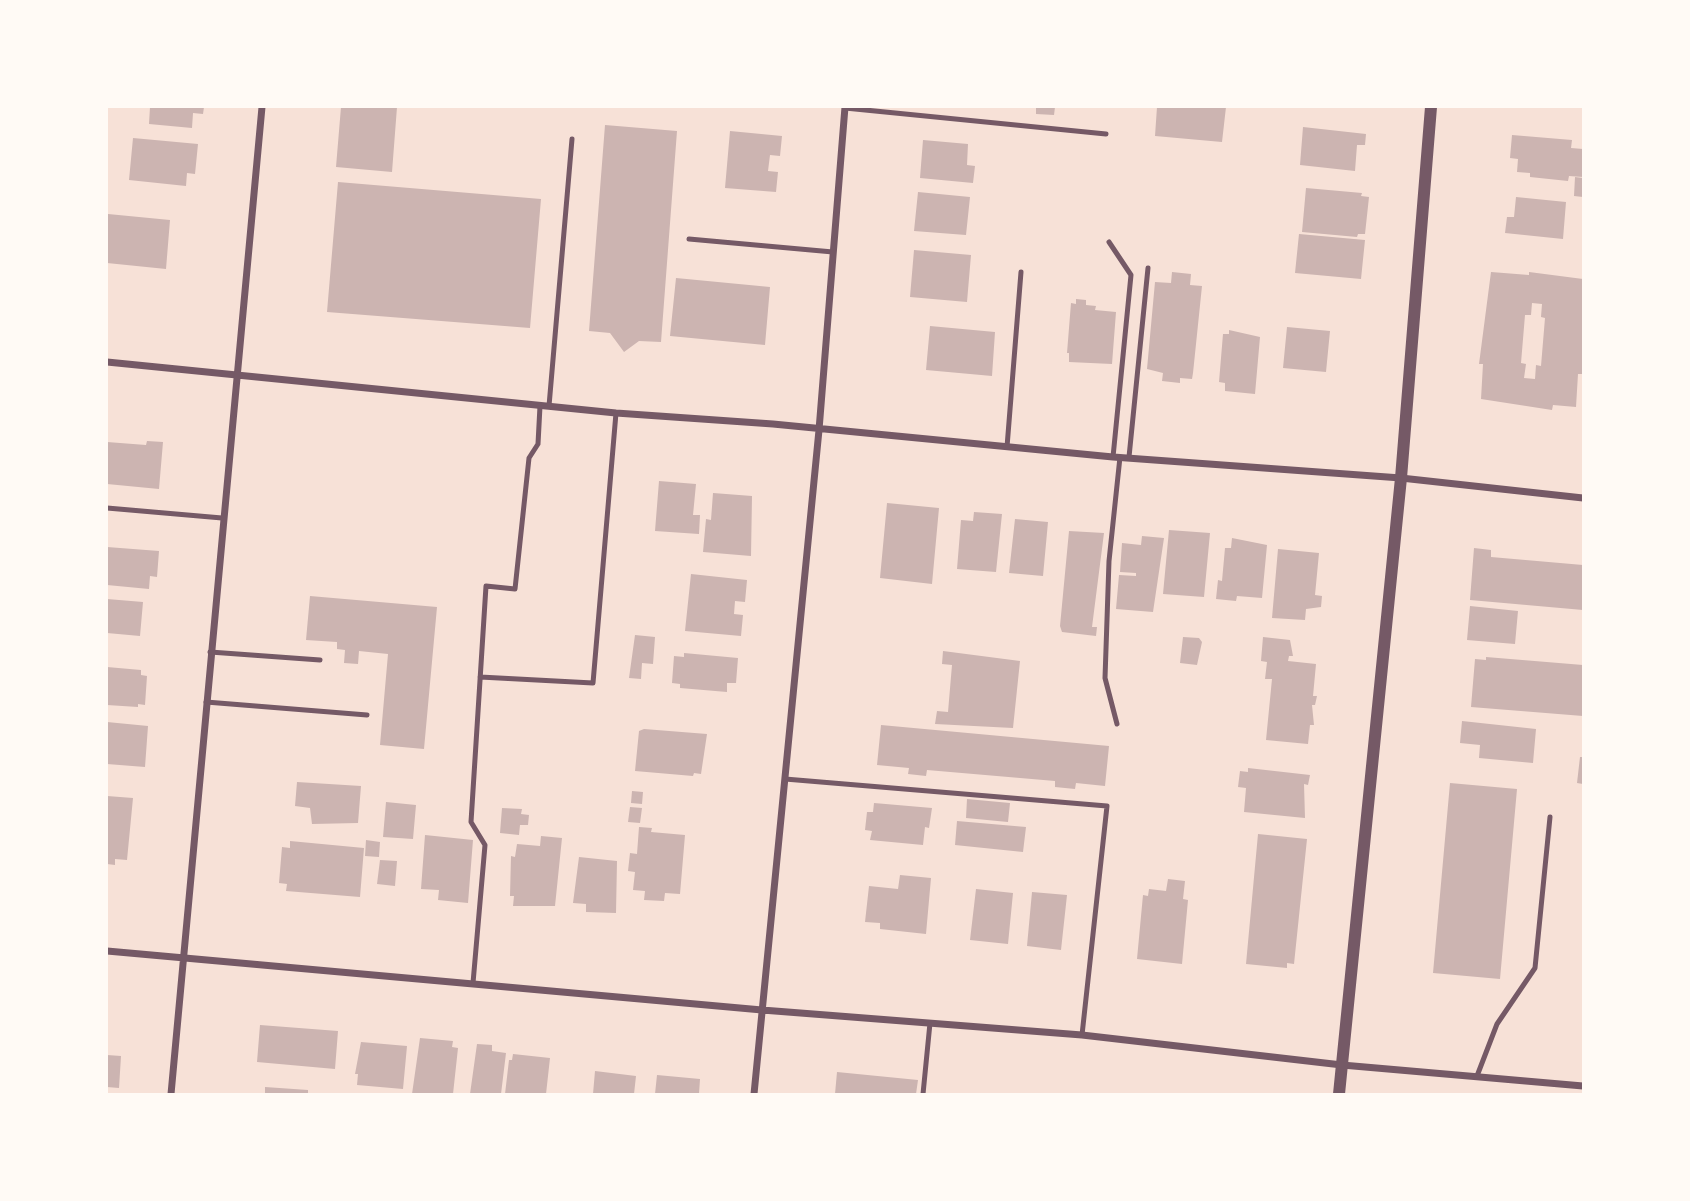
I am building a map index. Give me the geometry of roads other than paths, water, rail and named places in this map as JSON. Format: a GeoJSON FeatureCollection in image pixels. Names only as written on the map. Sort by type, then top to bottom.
{"type":"FeatureCollection","features":[{"type":"Feature","properties":{"kind":"street"},"geometry":{"type":"LineString","coordinates":[[171,1094],[222,517],[262,107]]}},
{"type":"Feature","properties":{"kind":"street"},"geometry":{"type":"LineString","coordinates":[[1339,1094],[1401,478],[1431,107]]}},
{"type":"Feature","properties":{"kind":"street"},"geometry":{"type":"LineString","coordinates":[[754,1094],[820,430],[845,108]]}},
{"type":"Feature","properties":{"kind":"street"},"geometry":{"type":"LineString","coordinates":[[107,362],[544,406],[1116,457],[1401,478],[1583,498]]}},
{"type":"Feature","properties":{"kind":"street"},"geometry":{"type":"LineString","coordinates":[[107,951],[762,1010],[1082,1035],[1342,1065],[1583,1086]]}},
{"type":"Feature","properties":{"kind":"lane"},"geometry":{"type":"LineString","coordinates":[[845,108],[1106,134]]}},
{"type":"Feature","properties":{"kind":"lane"},"geometry":{"type":"LineString","coordinates":[[473,983],[485,845],[471,822],[486,586],[515,589],[528,458],[538,444],[544,406],[572,139]]}},
{"type":"Feature","properties":{"kind":"lane"},"geometry":{"type":"LineString","coordinates":[[689,239],[833,252]]}},
{"type":"Feature","properties":{"kind":"lane"},"geometry":{"type":"LineString","coordinates":[[1109,243],[1132,275],[1109,561],[1105,678],[1118,724]]}},
{"type":"Feature","properties":{"kind":"lane"},"geometry":{"type":"LineString","coordinates":[[1129,457],[1148,268]]}},
{"type":"Feature","properties":{"kind":"lane"},"geometry":{"type":"LineString","coordinates":[[1007,447],[1021,272]]}},
{"type":"Feature","properties":{"kind":"lane"},"geometry":{"type":"LineString","coordinates":[[480,677],[593,683],[616,412]]}},
{"type":"Feature","properties":{"kind":"lane"},"geometry":{"type":"LineString","coordinates":[[107,508],[222,517]]}},
{"type":"Feature","properties":{"kind":"lane"},"geometry":{"type":"LineString","coordinates":[[210,652],[320,660]]}},
{"type":"Feature","properties":{"kind":"lane"},"geometry":{"type":"LineString","coordinates":[[206,702],[367,715]]}},
{"type":"Feature","properties":{"kind":"lane"},"geometry":{"type":"LineString","coordinates":[[785,779],[1107,806],[1082,1035]]}},
{"type":"Feature","properties":{"kind":"lane"},"geometry":{"type":"LineString","coordinates":[[1477,1076],[1497,1024],[1535,968],[1550,817]]}},
{"type":"Feature","properties":{"kind":"lane"},"geometry":{"type":"LineString","coordinates":[[923,1094],[930,1023]]}}]}
